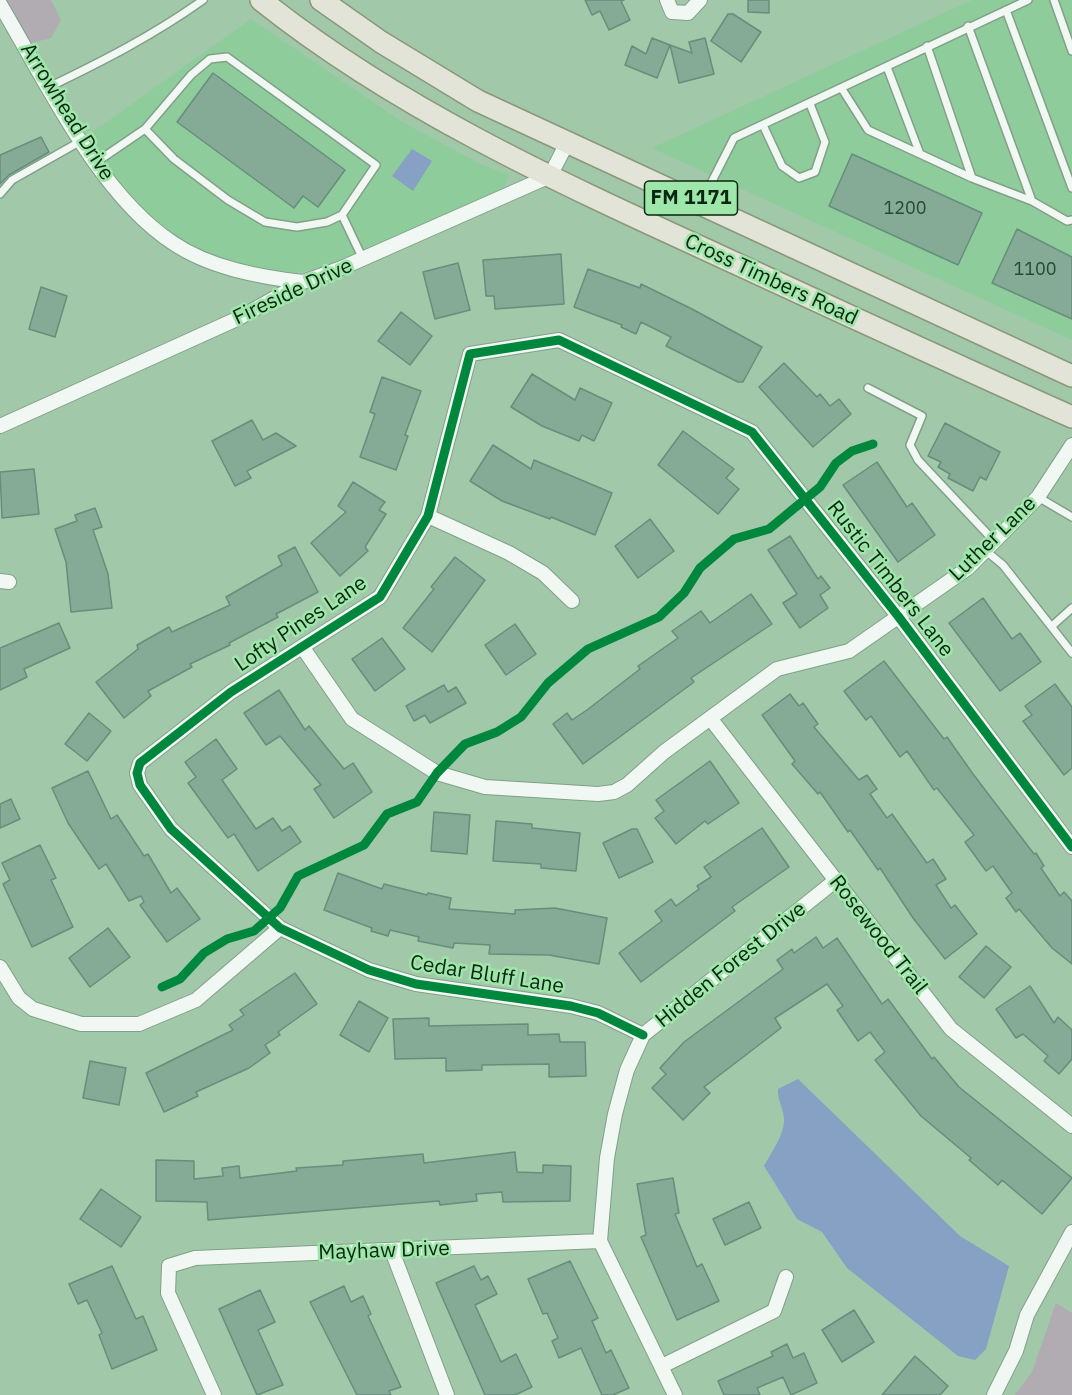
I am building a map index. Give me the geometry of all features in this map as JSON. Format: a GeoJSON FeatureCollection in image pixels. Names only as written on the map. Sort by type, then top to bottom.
{"type":"FeatureCollection","features":[{"type":"Feature","properties":{"kind":"main road","name":"Cross Timbers Road"},"geometry":{"type":"LineString","coordinates":[[261,0],[331,51],[433,114],[550,176],[1072,417]]}},
{"type":"Feature","properties":{"kind":"main road","name":"Cross Timbers Road"},"geometry":{"type":"LineString","coordinates":[[321,0],[381,42],[478,101],[701,202],[1072,376]]}},
{"type":"Feature","properties":{"kind":"street"},"geometry":{"type":"LineString","coordinates":[[667,0],[672,12],[688,13],[700,0]]}},
{"type":"Feature","properties":{"kind":"street","name":"Arrowhead Drive"},"geometry":{"type":"LineString","coordinates":[[0,4],[95,163],[147,224],[174,244],[224,266],[270,278],[303,282]]}},
{"type":"Feature","properties":{"kind":"street"},"geometry":{"type":"LineString","coordinates":[[550,176],[568,141]]}},
{"type":"Feature","properties":{"kind":"street","name":"Fireside Drive"},"geometry":{"type":"LineString","coordinates":[[0,426],[239,318],[303,282],[363,259],[550,176]]}},
{"type":"Feature","properties":{"kind":"street","name":"Rustic Timbers Lane"},"geometry":{"type":"LineString","coordinates":[[470,354],[560,340],[752,432],[898,616],[1072,847]]}},
{"type":"Feature","properties":{"kind":"street","name":"Lofty Pines Lane"},"geometry":{"type":"LineString","coordinates":[[140,785],[137,773],[140,763],[152,752],[223,698],[380,597],[428,516],[470,354]]}},
{"type":"Feature","properties":{"kind":"street","name":"Luther Lane"},"geometry":{"type":"LineString","coordinates":[[303,648],[352,718],[437,773],[484,787],[598,794],[614,792],[777,669],[849,651],[968,568],[1038,497],[1072,445]]}},
{"type":"Feature","properties":{"kind":"street"},"geometry":{"type":"LineString","coordinates":[[428,516],[509,553],[543,573],[572,601]]}},
{"type":"Feature","properties":{"kind":"street","name":"Rosewood Trail"},"geometry":{"type":"LineString","coordinates":[[710,718],[951,1029],[1072,1126]]}},
{"type":"Feature","properties":{"kind":"street","name":"Cedar Bluff Lane"},"geometry":{"type":"LineString","coordinates":[[140,785],[171,829],[280,928],[369,970],[416,984],[571,1006],[598,1013],[643,1035]]}},
{"type":"Feature","properties":{"kind":"street","name":"Hidden Forest Drive"},"geometry":{"type":"LineString","coordinates":[[600,1241],[607,1158],[615,1114],[627,1070],[643,1035],[836,880]]}},
{"type":"Feature","properties":{"kind":"street"},"geometry":{"type":"LineString","coordinates":[[0,967],[19,998],[33,1009],[81,1024],[139,1024],[196,1000],[280,928]]}},
{"type":"Feature","properties":{"kind":"street"},"geometry":{"type":"LineString","coordinates":[[994,1395],[1016,1351],[1027,1315],[1072,1232]]}},
{"type":"Feature","properties":{"kind":"street"},"geometry":{"type":"LineString","coordinates":[[600,1241],[675,1395]]}},
{"type":"Feature","properties":{"kind":"street","name":"Mayhaw Drive"},"geometry":{"type":"LineString","coordinates":[[214,1395],[168,1293],[169,1266],[195,1258],[600,1241]]}},
{"type":"Feature","properties":{"kind":"street"},"geometry":{"type":"LineString","coordinates":[[392,1251],[447,1395]]}},
{"type":"Feature","properties":{"kind":"street"},"geometry":{"type":"LineString","coordinates":[[662,1366],[774,1311],[786,1277]]}},
{"type":"Feature","properties":{"kind":"lane"},"geometry":{"type":"LineString","coordinates":[[49,87],[168,26],[203,0]]}},
{"type":"Feature","properties":{"kind":"lane"},"geometry":{"type":"LineString","coordinates":[[701,202],[734,138],[842,89],[968,26],[1028,0]]}},
{"type":"Feature","properties":{"kind":"lane"},"geometry":{"type":"LineString","coordinates":[[1054,0],[1072,51]]}},
{"type":"Feature","properties":{"kind":"lane"},"geometry":{"type":"LineString","coordinates":[[1006,10],[1072,188]]}},
{"type":"Feature","properties":{"kind":"lane"},"geometry":{"type":"LineString","coordinates":[[968,26],[1032,201]]}},
{"type":"Feature","properties":{"kind":"lane"},"geometry":{"type":"LineString","coordinates":[[927,46],[972,178]]}},
{"type":"Feature","properties":{"kind":"lane"},"geometry":{"type":"LineString","coordinates":[[95,163],[145,129],[191,75],[210,59],[227,57],[376,165],[342,215],[327,222],[297,227],[266,222],[228,200],[183,166],[145,129]]}},
{"type":"Feature","properties":{"kind":"lane"},"geometry":{"type":"LineString","coordinates":[[887,67],[920,154]]}},
{"type":"Feature","properties":{"kind":"lane"},"geometry":{"type":"LineString","coordinates":[[842,89],[868,130],[972,178],[1032,201],[1067,221],[1072,220]]}},
{"type":"Feature","properties":{"kind":"lane"},"geometry":{"type":"LineString","coordinates":[[763,125],[783,166],[799,178],[815,171],[825,142],[810,104]]}},
{"type":"Feature","properties":{"kind":"lane"},"geometry":{"type":"LineString","coordinates":[[0,194],[12,180],[81,141]]}},
{"type":"Feature","properties":{"kind":"lane"},"geometry":{"type":"LineString","coordinates":[[342,215],[363,259]]}},
{"type":"Feature","properties":{"kind":"lane"},"geometry":{"type":"LineString","coordinates":[[868,388],[922,416],[910,445],[918,460],[991,547],[1072,653]]}},
{"type":"Feature","properties":{"kind":"lane"},"geometry":{"type":"LineString","coordinates":[[1038,497],[1072,517]]}},
{"type":"Feature","properties":{"kind":"lane"},"geometry":{"type":"LineString","coordinates":[[1052,626],[1072,608]]}},
{"type":"Feature","properties":{"kind":"shaded area"},"geometry":{"type":"Polygon","coordinates":[[[7,0],[51,0],[61,20],[51,38],[31,43],[6,10],[7,0]]]}},
{"type":"Feature","properties":{"kind":"shaded area"},"geometry":{"type":"Polygon","coordinates":[[[972,0],[1072,0],[1072,340],[652,148],[972,0]]]}},
{"type":"Feature","properties":{"kind":"shaded area"},"geometry":{"type":"Polygon","coordinates":[[[251,19],[401,121],[480,164],[509,175],[504,188],[361,255],[322,268],[294,273],[249,266],[215,258],[188,245],[153,220],[117,184],[87,136],[251,19]]]}},
{"type":"Feature","properties":{"kind":"shaded area"},"geometry":{"type":"Polygon","coordinates":[[[1056,1303],[1072,1313],[1072,1395],[1015,1395],[1032,1372],[1056,1303]]]}},
{"type":"Feature","properties":{"kind":"water"},"geometry":{"type":"Polygon","coordinates":[[[412,149],[432,161],[413,191],[392,176],[412,149]]]}},
{"type":"Feature","properties":{"kind":"water"},"geometry":{"type":"Polygon","coordinates":[[[798,1079],[960,1236],[1009,1266],[986,1349],[975,1360],[958,1356],[847,1268],[822,1232],[797,1219],[764,1166],[783,1127],[784,1118],[778,1089],[798,1079]]]}},
{"type":"Feature","properties":{"kind":"building"},"geometry":{"type":"Polygon","coordinates":[[[585,0],[624,0],[621,1],[630,20],[609,30],[600,11],[592,15],[585,0]]]}},
{"type":"Feature","properties":{"kind":"building"},"geometry":{"type":"Polygon","coordinates":[[[748,0],[769,0],[769,13],[748,12],[748,0]]]}},
{"type":"Feature","properties":{"kind":"building"},"geometry":{"type":"Polygon","coordinates":[[[728,14],[733,14],[761,32],[741,62],[711,41],[728,14]]]}},
{"type":"Feature","properties":{"kind":"building"},"geometry":{"type":"Polygon","coordinates":[[[652,38],[670,45],[657,78],[625,65],[632,46],[646,54],[652,38]]]}},
{"type":"Feature","properties":{"kind":"building"},"geometry":{"type":"Polygon","coordinates":[[[705,38],[714,74],[679,83],[670,45],[692,53],[689,42],[705,38]]]}},
{"type":"Feature","properties":{"kind":"building"},"geometry":{"type":"Polygon","coordinates":[[[213,73],[345,170],[318,207],[303,196],[294,208],[177,122],[213,73]]]}},
{"type":"Feature","properties":{"kind":"building"},"geometry":{"type":"Polygon","coordinates":[[[41,137],[49,152],[9,175],[0,184],[0,155],[41,137]]]}},
{"type":"Feature","properties":{"kind":"building"},"geometry":{"type":"Polygon","coordinates":[[[852,154],[982,213],[958,265],[829,206],[852,154]]]}},
{"type":"Feature","properties":{"kind":"building"},"geometry":{"type":"Polygon","coordinates":[[[1017,229],[1072,257],[1072,319],[992,283],[1017,229]]]}},
{"type":"Feature","properties":{"kind":"building"},"geometry":{"type":"Polygon","coordinates":[[[561,254],[564,304],[495,309],[494,296],[486,296],[483,260],[561,254]]]}},
{"type":"Feature","properties":{"kind":"building"},"geometry":{"type":"Polygon","coordinates":[[[458,263],[470,310],[435,319],[423,272],[458,263]]]}},
{"type":"Feature","properties":{"kind":"building"},"geometry":{"type":"Polygon","coordinates":[[[588,269],[640,288],[641,284],[762,347],[743,382],[738,382],[666,346],[671,337],[641,322],[636,334],[621,327],[622,325],[574,307],[588,269]]]}},
{"type":"Feature","properties":{"kind":"building"},"geometry":{"type":"Polygon","coordinates":[[[41,287],[67,296],[55,337],[29,329],[41,287]]]}},
{"type":"Feature","properties":{"kind":"building"},"geometry":{"type":"Polygon","coordinates":[[[401,312],[432,336],[410,365],[378,341],[401,312]]]}},
{"type":"Feature","properties":{"kind":"building"},"geometry":{"type":"Polygon","coordinates":[[[784,363],[817,397],[820,394],[830,406],[839,399],[851,414],[813,447],[759,387],[784,363]]]}},
{"type":"Feature","properties":{"kind":"building"},"geometry":{"type":"Polygon","coordinates":[[[532,374],[575,400],[580,388],[612,403],[594,441],[582,435],[579,441],[542,426],[511,407],[532,374]]]}},
{"type":"Feature","properties":{"kind":"building"},"geometry":{"type":"Polygon","coordinates":[[[382,377],[421,391],[405,435],[408,436],[396,470],[360,457],[375,414],[370,412],[382,377]]]}},
{"type":"Feature","properties":{"kind":"building"},"geometry":{"type":"Polygon","coordinates":[[[252,420],[263,440],[276,433],[296,446],[247,471],[251,478],[235,486],[212,441],[252,420]]]}},
{"type":"Feature","properties":{"kind":"building"},"geometry":{"type":"Polygon","coordinates":[[[945,423],[1000,452],[986,480],[980,477],[973,491],[948,478],[950,474],[938,467],[941,462],[928,456],[945,423]]]}},
{"type":"Feature","properties":{"kind":"building"},"geometry":{"type":"Polygon","coordinates":[[[683,431],[734,469],[726,478],[739,489],[718,514],[658,465],[683,431]]]}},
{"type":"Feature","properties":{"kind":"building"},"geometry":{"type":"Polygon","coordinates":[[[493,445],[531,469],[534,460],[612,493],[595,535],[502,501],[470,481],[493,445]]]}},
{"type":"Feature","properties":{"kind":"building"},"geometry":{"type":"Polygon","coordinates":[[[877,462],[907,507],[912,503],[935,535],[898,562],[843,485],[877,462]]]}},
{"type":"Feature","properties":{"kind":"building"},"geometry":{"type":"Polygon","coordinates":[[[34,469],[39,514],[2,518],[0,472],[34,469]]]}},
{"type":"Feature","properties":{"kind":"building"},"geometry":{"type":"Polygon","coordinates":[[[353,482],[385,502],[379,510],[386,514],[365,547],[368,551],[340,576],[311,543],[346,512],[338,506],[353,482]]]}},
{"type":"Feature","properties":{"kind":"building"},"geometry":{"type":"Polygon","coordinates":[[[95,508],[102,527],[93,530],[108,574],[112,608],[71,612],[66,562],[55,529],[77,521],[75,515],[95,508]]]}},
{"type":"Feature","properties":{"kind":"building"},"geometry":{"type":"Polygon","coordinates":[[[650,519],[674,551],[638,578],[615,546],[650,519]]]}},
{"type":"Feature","properties":{"kind":"building"},"geometry":{"type":"Polygon","coordinates":[[[790,536],[818,579],[821,576],[830,588],[820,595],[828,608],[800,628],[783,603],[797,594],[768,550],[790,536]]]}},
{"type":"Feature","properties":{"kind":"building"},"geometry":{"type":"Polygon","coordinates":[[[295,547],[318,592],[276,614],[278,617],[229,643],[230,645],[190,664],[192,667],[148,691],[151,696],[124,718],[96,682],[138,649],[137,645],[169,627],[172,632],[230,605],[226,597],[282,565],[278,556],[295,547]]]}},
{"type":"Feature","properties":{"kind":"building"},"geometry":{"type":"Polygon","coordinates":[[[455,557],[485,580],[432,652],[403,628],[434,589],[431,587],[455,557]]]}},
{"type":"Feature","properties":{"kind":"building"},"geometry":{"type":"Polygon","coordinates":[[[751,594],[772,624],[691,678],[694,682],[583,764],[553,724],[567,713],[572,720],[587,710],[640,669],[638,666],[678,638],[672,631],[701,611],[710,623],[751,594]]]}},
{"type":"Feature","properties":{"kind":"building"},"geometry":{"type":"Polygon","coordinates":[[[983,598],[1012,639],[1020,633],[1041,662],[1000,691],[949,623],[983,598]]]}},
{"type":"Feature","properties":{"kind":"building"},"geometry":{"type":"Polygon","coordinates":[[[59,623],[70,648],[24,669],[27,677],[0,690],[0,648],[59,623]]]}},
{"type":"Feature","properties":{"kind":"building"},"geometry":{"type":"Polygon","coordinates":[[[515,624],[536,654],[506,675],[485,645],[515,624]]]}},
{"type":"Feature","properties":{"kind":"building"},"geometry":{"type":"Polygon","coordinates":[[[382,638],[405,669],[375,691],[352,659],[382,638]]]}},
{"type":"Feature","properties":{"kind":"building"},"geometry":{"type":"Polygon","coordinates":[[[884,661],[944,739],[947,737],[1034,854],[1036,853],[1044,866],[1041,868],[1060,896],[1064,892],[1072,901],[1072,964],[1052,948],[1019,909],[1016,912],[1006,898],[1012,893],[993,866],[986,871],[965,842],[974,835],[937,788],[934,790],[907,751],[900,757],[871,716],[866,720],[844,691],[884,661]]]}},
{"type":"Feature","properties":{"kind":"building"},"geometry":{"type":"Polygon","coordinates":[[[1055,684],[1072,707],[1072,768],[1064,775],[1023,721],[1032,715],[1025,706],[1055,684]]]}},
{"type":"Feature","properties":{"kind":"building"},"geometry":{"type":"Polygon","coordinates":[[[444,685],[448,692],[456,687],[466,703],[430,723],[425,715],[414,721],[406,706],[444,685]]]}},
{"type":"Feature","properties":{"kind":"building"},"geometry":{"type":"Polygon","coordinates":[[[279,690],[305,730],[309,726],[344,769],[353,763],[372,792],[334,818],[314,789],[321,785],[280,736],[266,745],[244,713],[279,690]]]}},
{"type":"Feature","properties":{"kind":"building"},"geometry":{"type":"Polygon","coordinates":[[[790,694],[799,706],[803,703],[818,724],[814,727],[859,780],[867,775],[877,789],[870,794],[887,818],[892,814],[927,863],[933,859],[946,879],[936,885],[951,908],[955,905],[977,934],[945,959],[913,918],[880,868],[878,870],[820,792],[818,794],[792,764],[795,761],[762,715],[790,694]]]}},
{"type":"Feature","properties":{"kind":"building"},"geometry":{"type":"Polygon","coordinates":[[[89,713],[111,731],[87,761],[65,744],[89,713]]]}},
{"type":"Feature","properties":{"kind":"building"},"geometry":{"type":"Polygon","coordinates":[[[216,739],[237,769],[222,780],[256,829],[273,818],[282,831],[290,826],[301,842],[258,871],[234,834],[228,838],[188,783],[196,777],[185,762],[216,739]]]}},
{"type":"Feature","properties":{"kind":"building"},"geometry":{"type":"Polygon","coordinates":[[[710,761],[739,803],[708,824],[705,821],[676,844],[655,818],[664,811],[656,800],[710,761]]]}},
{"type":"Feature","properties":{"kind":"building"},"geometry":{"type":"Polygon","coordinates":[[[88,771],[111,819],[117,815],[144,856],[148,854],[171,893],[177,888],[200,919],[167,942],[140,905],[144,902],[141,896],[129,901],[106,864],[99,869],[68,823],[52,788],[88,771]]]}},
{"type":"Feature","properties":{"kind":"building"},"geometry":{"type":"Polygon","coordinates":[[[11,799],[20,819],[0,828],[0,804],[11,799]]]}},
{"type":"Feature","properties":{"kind":"building"},"geometry":{"type":"Polygon","coordinates":[[[434,812],[470,815],[467,854],[431,851],[434,812]]]}},
{"type":"Feature","properties":{"kind":"building"},"geometry":{"type":"Polygon","coordinates":[[[496,821],[532,824],[532,828],[580,833],[576,871],[541,868],[541,864],[493,861],[496,821]]]}},
{"type":"Feature","properties":{"kind":"building"},"geometry":{"type":"Polygon","coordinates":[[[762,828],[789,867],[732,907],[735,911],[641,982],[619,953],[662,921],[655,911],[671,899],[676,906],[699,889],[697,886],[711,877],[704,867],[762,828]]]}},
{"type":"Feature","properties":{"kind":"building"},"geometry":{"type":"Polygon","coordinates":[[[632,829],[637,829],[653,862],[619,878],[603,843],[632,829]]]}},
{"type":"Feature","properties":{"kind":"building"},"geometry":{"type":"Polygon","coordinates":[[[40,845],[56,878],[51,880],[73,927],[32,947],[3,884],[10,880],[2,863],[40,845]]]}},
{"type":"Feature","properties":{"kind":"building"},"geometry":{"type":"Polygon","coordinates":[[[338,873],[382,889],[384,884],[427,895],[428,893],[451,898],[449,909],[515,914],[515,910],[555,908],[607,918],[599,964],[549,955],[489,954],[490,945],[454,943],[453,948],[418,941],[419,937],[390,930],[388,936],[371,931],[372,928],[324,910],[338,873]]]}},
{"type":"Feature","properties":{"kind":"building"},"geometry":{"type":"Polygon","coordinates":[[[108,928],[130,957],[90,987],[69,958],[108,928]]]}},
{"type":"Feature","properties":{"kind":"building"},"geometry":{"type":"Polygon","coordinates":[[[816,937],[823,948],[837,938],[882,1004],[888,999],[932,1059],[934,1057],[959,1087],[1072,1178],[1042,1214],[1002,1180],[998,1185],[969,1160],[971,1158],[921,1116],[875,1060],[885,1052],[870,1032],[858,1041],[837,1010],[843,1006],[827,984],[775,1018],[781,1028],[704,1087],[710,1093],[683,1120],[652,1088],[666,1074],[660,1068],[684,1042],[783,969],[777,960],[792,949],[794,953],[816,937]]]}},
{"type":"Feature","properties":{"kind":"building"},"geometry":{"type":"Polygon","coordinates":[[[986,946],[1011,967],[984,998],[959,977],[986,946]]]}},
{"type":"Feature","properties":{"kind":"building"},"geometry":{"type":"Polygon","coordinates":[[[295,973],[317,1004],[278,1032],[280,1035],[265,1045],[270,1053],[249,1068],[196,1092],[198,1096],[164,1112],[146,1073],[233,1030],[229,1025],[244,1015],[240,1010],[295,973]]]}},
{"type":"Feature","properties":{"kind":"building"},"geometry":{"type":"Polygon","coordinates":[[[1030,986],[1054,1023],[1058,1017],[1072,1030],[1072,1059],[1059,1074],[1044,1061],[1048,1056],[1023,1034],[1016,1038],[996,1009],[1030,986]]]}},
{"type":"Feature","properties":{"kind":"building"},"geometry":{"type":"Polygon","coordinates":[[[359,1001],[388,1018],[369,1052],[340,1035],[359,1001]]]}},
{"type":"Feature","properties":{"kind":"building"},"geometry":{"type":"Polygon","coordinates":[[[429,1018],[429,1026],[528,1024],[528,1035],[559,1034],[560,1042],[585,1042],[586,1076],[549,1077],[549,1064],[482,1065],[482,1070],[446,1071],[446,1058],[395,1059],[393,1019],[429,1018]]]}},
{"type":"Feature","properties":{"kind":"building"},"geometry":{"type":"Polygon","coordinates":[[[90,1061],[126,1068],[119,1105],[83,1098],[90,1061]]]}},
{"type":"Feature","properties":{"kind":"building"},"geometry":{"type":"Polygon","coordinates":[[[515,1152],[517,1172],[543,1173],[543,1165],[571,1166],[570,1201],[503,1202],[502,1192],[476,1194],[477,1201],[440,1205],[439,1201],[208,1220],[207,1202],[156,1201],[156,1160],[194,1161],[194,1179],[223,1176],[222,1168],[239,1166],[240,1178],[297,1171],[296,1168],[343,1165],[343,1161],[423,1154],[424,1163],[515,1152]]]}},
{"type":"Feature","properties":{"kind":"building"},"geometry":{"type":"Polygon","coordinates":[[[673,1178],[679,1213],[675,1214],[697,1267],[702,1264],[719,1301],[677,1320],[641,1237],[646,1235],[637,1184],[673,1178]]]}},
{"type":"Feature","properties":{"kind":"building"},"geometry":{"type":"Polygon","coordinates":[[[101,1189],[141,1217],[121,1247],[80,1219],[101,1189]]]}},
{"type":"Feature","properties":{"kind":"building"},"geometry":{"type":"Polygon","coordinates":[[[749,1202],[761,1228],[725,1245],[713,1219],[749,1202]]]}},
{"type":"Feature","properties":{"kind":"building"},"geometry":{"type":"Polygon","coordinates":[[[570,1261],[598,1318],[592,1321],[606,1353],[611,1350],[629,1388],[613,1395],[602,1395],[581,1348],[559,1358],[552,1341],[558,1338],[547,1313],[543,1314],[528,1279],[570,1261]]]}},
{"type":"Feature","properties":{"kind":"building"},"geometry":{"type":"Polygon","coordinates":[[[112,1266],[136,1319],[143,1316],[157,1350],[112,1369],[99,1335],[102,1333],[87,1300],[78,1304],[69,1284],[112,1266]]]}},
{"type":"Feature","properties":{"kind":"building"},"geometry":{"type":"Polygon","coordinates":[[[474,1266],[481,1280],[488,1276],[497,1294],[475,1305],[501,1362],[516,1354],[532,1387],[515,1395],[485,1395],[436,1283],[474,1266]]]}},
{"type":"Feature","properties":{"kind":"building"},"geometry":{"type":"Polygon","coordinates":[[[344,1286],[351,1302],[363,1296],[371,1314],[368,1316],[401,1387],[389,1391],[391,1395],[357,1395],[310,1302],[344,1286]]]}},
{"type":"Feature","properties":{"kind":"building"},"geometry":{"type":"Polygon","coordinates":[[[260,1290],[275,1322],[258,1330],[283,1385],[257,1395],[219,1309],[260,1290]]]}},
{"type":"Feature","properties":{"kind":"building"},"geometry":{"type":"Polygon","coordinates":[[[854,1310],[874,1342],[842,1362],[822,1330],[854,1310]]]}},
{"type":"Feature","properties":{"kind":"building"},"geometry":{"type":"Polygon","coordinates":[[[787,1344],[793,1358],[804,1353],[817,1383],[791,1395],[783,1377],[757,1388],[760,1395],[724,1395],[718,1381],[773,1356],[771,1352],[787,1344]]]}},
{"type":"Feature","properties":{"kind":"building"},"geometry":{"type":"Polygon","coordinates":[[[915,1356],[948,1386],[940,1395],[882,1395],[915,1356]]]}},
{"type":"Feature","properties":{"kind":"cycle path"},"geometry":{"type":"LineString","coordinates":[[643,1035],[598,1013],[571,1006],[416,984],[369,970],[280,928],[171,829],[140,785],[137,773],[140,763],[231,692],[380,597],[428,516],[470,354],[559,340],[752,432],[898,616],[1072,847]]}},
{"type":"Feature","properties":{"kind":"cycle path"},"geometry":{"type":"LineString","coordinates":[[162,987],[180,979],[204,953],[227,939],[254,931],[280,908],[298,876],[364,845],[387,814],[417,802],[437,773],[465,744],[497,732],[521,717],[548,683],[588,649],[659,617],[684,593],[700,568],[734,539],[769,529],[820,487],[836,463],[852,451],[873,444]]}}]}
